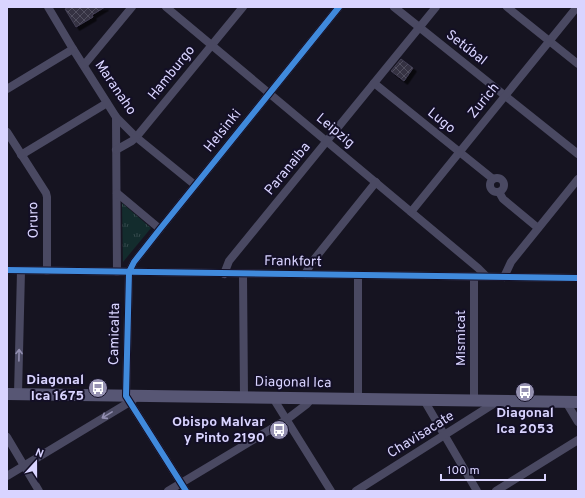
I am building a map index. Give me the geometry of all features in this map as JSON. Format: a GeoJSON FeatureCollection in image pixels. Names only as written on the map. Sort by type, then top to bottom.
{"type":"FeatureCollection","features":[{"type":"Feature","properties":{"kind":"main road","name":"Diagonal Ica"},"geometry":{"type":"LineString","coordinates":[[13,394],[127,399],[141,396],[578,402]]}},
{"type":"Feature","properties":{"kind":"street","name":"Maranaho"},"geometry":{"type":"LineString","coordinates":[[48,7],[116,117],[136,137],[195,185]]}},
{"type":"Feature","properties":{"kind":"street"},"geometry":{"type":"LineString","coordinates":[[84,65],[132,7]]}},
{"type":"Feature","properties":{"kind":"street","name":"Leipzig"},"geometry":{"type":"LineString","coordinates":[[166,7],[412,212],[486,276]]}},
{"type":"Feature","properties":{"kind":"street","name":"Hamburgo"},"geometry":{"type":"LineString","coordinates":[[116,150],[136,137],[243,7]]}},
{"type":"Feature","properties":{"kind":"street","name":"Helsinki"},"geometry":{"type":"LineString","coordinates":[[129,272],[134,262],[160,229],[339,7]]}},
{"type":"Feature","properties":{"kind":"street","name":"Setúbal"},"geometry":{"type":"LineString","coordinates":[[394,7],[578,154]]}},
{"type":"Feature","properties":{"kind":"street","name":"Paranaiba"},"geometry":{"type":"LineString","coordinates":[[224,274],[229,261],[436,7]]}},
{"type":"Feature","properties":{"kind":"street"},"geometry":{"type":"LineString","coordinates":[[507,7],[578,64]]}},
{"type":"Feature","properties":{"kind":"street","name":"Zurich"},"geometry":{"type":"LineString","coordinates":[[412,212],[577,7]]}},
{"type":"Feature","properties":{"kind":"street"},"geometry":{"type":"LineString","coordinates":[[7,89],[73,49]]}},
{"type":"Feature","properties":{"kind":"street","name":"Lugo"},"geometry":{"type":"LineString","coordinates":[[374,83],[493,179],[497,178],[503,181],[504,187],[499,192],[503,199],[538,228]]}},
{"type":"Feature","properties":{"kind":"street"},"geometry":{"type":"LineString","coordinates":[[22,155],[107,103]]}},
{"type":"Feature","properties":{"kind":"street"},"geometry":{"type":"LineString","coordinates":[[116,117],[117,272]]}},
{"type":"Feature","properties":{"kind":"street","name":"Oruro"},"geometry":{"type":"LineString","coordinates":[[7,132],[46,193],[47,271]]}},
{"type":"Feature","properties":{"kind":"street"},"geometry":{"type":"LineString","coordinates":[[504,277],[511,262],[578,179]]}},
{"type":"Feature","properties":{"kind":"street"},"geometry":{"type":"LineString","coordinates":[[305,274],[312,262],[376,182]]}},
{"type":"Feature","properties":{"kind":"street"},"geometry":{"type":"LineString","coordinates":[[117,193],[160,229]]}},
{"type":"Feature","properties":{"kind":"street","name":"Frankfort"},"geometry":{"type":"LineString","coordinates":[[7,270],[578,278]]}},
{"type":"Feature","properties":{"kind":"street"},"geometry":{"type":"LineString","coordinates":[[13,394],[21,271]]}},
{"type":"Feature","properties":{"kind":"street","name":"Camicalta"},"geometry":{"type":"LineString","coordinates":[[127,399],[129,272]]}},
{"type":"Feature","properties":{"kind":"street"},"geometry":{"type":"LineString","coordinates":[[243,274],[244,397]]}},
{"type":"Feature","properties":{"kind":"street"},"geometry":{"type":"LineString","coordinates":[[358,275],[358,399]]}},
{"type":"Feature","properties":{"kind":"street","name":"Mismicat"},"geometry":{"type":"LineString","coordinates":[[474,276],[474,400]]}},
{"type":"Feature","properties":{"kind":"street"},"geometry":{"type":"LineString","coordinates":[[273,398],[331,491]]}},
{"type":"Feature","properties":{"kind":"street"},"geometry":{"type":"LineString","coordinates":[[168,491],[286,420],[307,404],[312,398]]}},
{"type":"Feature","properties":{"kind":"street"},"geometry":{"type":"LineString","coordinates":[[7,476],[127,399],[186,491]]}},
{"type":"Feature","properties":{"kind":"street"},"geometry":{"type":"LineString","coordinates":[[424,400],[477,491]]}},
{"type":"Feature","properties":{"kind":"street","name":"Chavisacate"},"geometry":{"type":"LineString","coordinates":[[356,491],[498,401]]}},
{"type":"Feature","properties":{"kind":"street"},"geometry":{"type":"LineString","coordinates":[[566,402],[578,422]]}},
{"type":"Feature","properties":{"kind":"street"},"geometry":{"type":"LineString","coordinates":[[7,437],[39,491]]}},
{"type":"Feature","properties":{"kind":"street"},"geometry":{"type":"LineString","coordinates":[[496,491],[578,440]]}},
{"type":"Feature","properties":{"kind":"green space"},"geometry":{"type":"Polygon","coordinates":[[[122,203],[151,228],[123,262],[122,203]]]}},
{"type":"Feature","properties":{"kind":"building"},"geometry":{"type":"Polygon","coordinates":[[[69,7],[105,7],[92,15],[93,17],[76,27],[65,9],[69,7]]]}},
{"type":"Feature","properties":{"kind":"building"},"geometry":{"type":"Polygon","coordinates":[[[401,59],[413,68],[404,81],[391,71],[401,59]]]}},
{"type":"Feature","properties":{"kind":"cycle path"},"geometry":{"type":"LineString","coordinates":[[186,491],[126,396],[129,272],[134,262],[160,229],[339,7]]}},
{"type":"Feature","properties":{"kind":"cycle path"},"geometry":{"type":"LineString","coordinates":[[7,270],[578,278]]}},
{"type":"Feature","properties":{"kind":"place","name":"Diagonal Ica 1675"},"geometry":{"type":"Point","coordinates":[98,388]}},
{"type":"Feature","properties":{"kind":"place","name":"Diagonal Ica 2053"},"geometry":{"type":"Point","coordinates":[525,392]}},
{"type":"Feature","properties":{"kind":"place","name":"Obispo Malvar y Pinto 2190"},"geometry":{"type":"Point","coordinates":[279,430]}}]}
